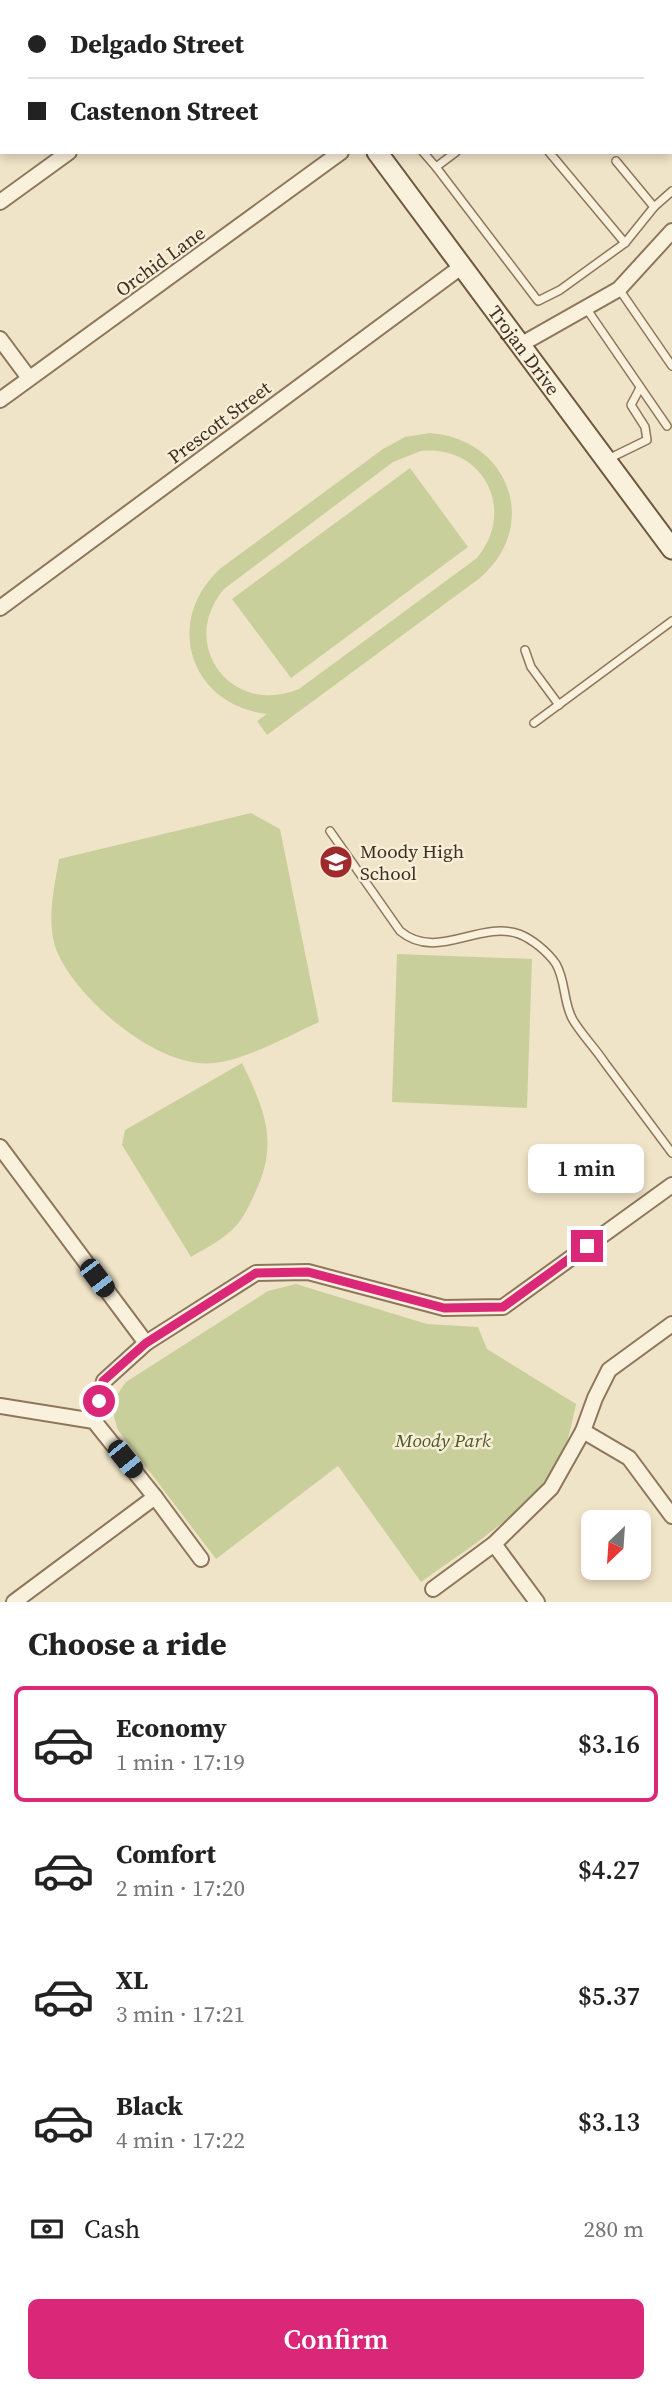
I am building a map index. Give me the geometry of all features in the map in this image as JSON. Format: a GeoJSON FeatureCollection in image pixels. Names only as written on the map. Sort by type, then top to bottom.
{"type":"FeatureCollection","features":[{"type":"Feature","properties":{"kind":"street"},"geometry":{"type":"LineString","coordinates":[[0,202],[66,154]]}},
{"type":"Feature","properties":{"kind":"street","name":"Orchid Lane"},"geometry":{"type":"LineString","coordinates":[[0,400],[338,154]]}},
{"type":"Feature","properties":{"kind":"street","name":"Trojan Drive"},"geometry":{"type":"LineString","coordinates":[[378,154],[672,549]]}},
{"type":"Feature","properties":{"kind":"street"},"geometry":{"type":"LineString","coordinates":[[520,345],[620,289],[672,232]]}},
{"type":"Feature","properties":{"kind":"street","name":"Prescott Street"},"geometry":{"type":"LineString","coordinates":[[0,608],[461,267]]}},
{"type":"Feature","properties":{"kind":"street"},"geometry":{"type":"LineString","coordinates":[[0,339],[29,378]]}},
{"type":"Feature","properties":{"kind":"street"},"geometry":{"type":"LineString","coordinates":[[0,1147],[146,1343]]}},
{"type":"Feature","properties":{"kind":"street"},"geometry":{"type":"LineString","coordinates":[[94,1421],[103,1381],[146,1343],[256,1273],[308,1272],[444,1308],[503,1307],[672,1185]]}},
{"type":"Feature","properties":{"kind":"street"},"geometry":{"type":"LineString","coordinates":[[433,1589],[494,1544],[551,1488],[583,1431],[595,1398],[610,1370],[672,1324]]}},
{"type":"Feature","properties":{"kind":"street"},"geometry":{"type":"LineString","coordinates":[[0,1406],[94,1421],[201,1559]]}},
{"type":"Feature","properties":{"kind":"street"},"geometry":{"type":"LineString","coordinates":[[583,1431],[629,1458],[672,1516]]}},
{"type":"Feature","properties":{"kind":"street"},"geometry":{"type":"LineString","coordinates":[[14,1602],[155,1497]]}},
{"type":"Feature","properties":{"kind":"street"},"geometry":{"type":"LineString","coordinates":[[494,1544],[537,1602]]}},
{"type":"Feature","properties":{"kind":"lane"},"geometry":{"type":"LineString","coordinates":[[425,154],[538,301],[560,290],[625,243],[654,207],[672,191]]}},
{"type":"Feature","properties":{"kind":"lane"},"geometry":{"type":"LineString","coordinates":[[436,167],[453,154]]}},
{"type":"Feature","properties":{"kind":"lane"},"geometry":{"type":"LineString","coordinates":[[551,154],[625,243]]}},
{"type":"Feature","properties":{"kind":"lane"},"geometry":{"type":"LineString","coordinates":[[615,161],[654,207]]}},
{"type":"Feature","properties":{"kind":"lane"},"geometry":{"type":"LineString","coordinates":[[620,289],[672,366]]}},
{"type":"Feature","properties":{"kind":"lane"},"geometry":{"type":"LineString","coordinates":[[586,308],[667,426]]}},
{"type":"Feature","properties":{"kind":"lane"},"geometry":{"type":"LineString","coordinates":[[606,460],[646,440],[645,427],[631,404],[640,388]]}},
{"type":"Feature","properties":{"kind":"lane"},"geometry":{"type":"LineString","coordinates":[[534,723],[672,621]]}},
{"type":"Feature","properties":{"kind":"lane"},"geometry":{"type":"LineString","coordinates":[[525,650],[531,667],[559,705]]}},
{"type":"Feature","properties":{"kind":"lane"},"geometry":{"type":"LineString","coordinates":[[330,831],[400,931],[407,936],[429,943],[445,943],[483,933],[518,933],[540,947],[556,964],[572,1018],[672,1153]]}},
{"type":"Feature","properties":{"kind":"green space"},"geometry":{"type":"Polygon","coordinates":[[[430,433],[457,439],[480,451],[497,468],[508,488],[512,510],[509,534],[499,557],[480,578],[267,735],[257,721],[267,714],[240,707],[219,695],[203,678],[193,657],[190,635],[193,611],[203,589],[221,568],[383,449],[405,437],[430,433]],[[421,451],[393,462],[224,589],[211,611],[206,632],[209,653],[219,670],[233,684],[252,693],[275,695],[299,689],[477,558],[489,539],[494,520],[493,501],[487,484],[477,469],[462,458],[443,452],[421,451]]]}},
{"type":"Feature","properties":{"kind":"green space"},"geometry":{"type":"Polygon","coordinates":[[[410,468],[468,547],[291,678],[232,599],[410,468]]]}},
{"type":"Feature","properties":{"kind":"green space"},"geometry":{"type":"Polygon","coordinates":[[[251,813],[280,829],[319,1022],[268,1046],[227,1061],[193,1062],[170,1056],[146,1044],[102,1011],[84,992],[58,954],[51,919],[59,859],[251,813]]]}},
{"type":"Feature","properties":{"kind":"green space"},"geometry":{"type":"Polygon","coordinates":[[[397,954],[532,959],[527,1108],[392,1102],[397,954]]]}},
{"type":"Feature","properties":{"kind":"green space"},"geometry":{"type":"Polygon","coordinates":[[[242,1063],[263,1112],[266,1127],[266,1158],[262,1175],[249,1206],[236,1226],[191,1257],[122,1145],[125,1130],[242,1063]]]}},
{"type":"Feature","properties":{"kind":"green space","name":"Moody Park"},"geometry":{"type":"Polygon","coordinates":[[[296,1284],[427,1324],[478,1327],[487,1349],[576,1404],[561,1456],[536,1492],[499,1526],[421,1582],[338,1466],[216,1559],[118,1430],[114,1404],[126,1382],[268,1291],[296,1284]]]}},
{"type":"Feature","properties":{"kind":"place","name":"Moody High School"},"geometry":{"type":"Point","coordinates":[336,862]}},
{"type":"Feature","properties":{"kind":"route"},"geometry":{"type":"LineString","coordinates":[[99,1401],[103,1381],[146,1343],[256,1273],[308,1272],[444,1308],[503,1307],[587,1246]]}}]}
